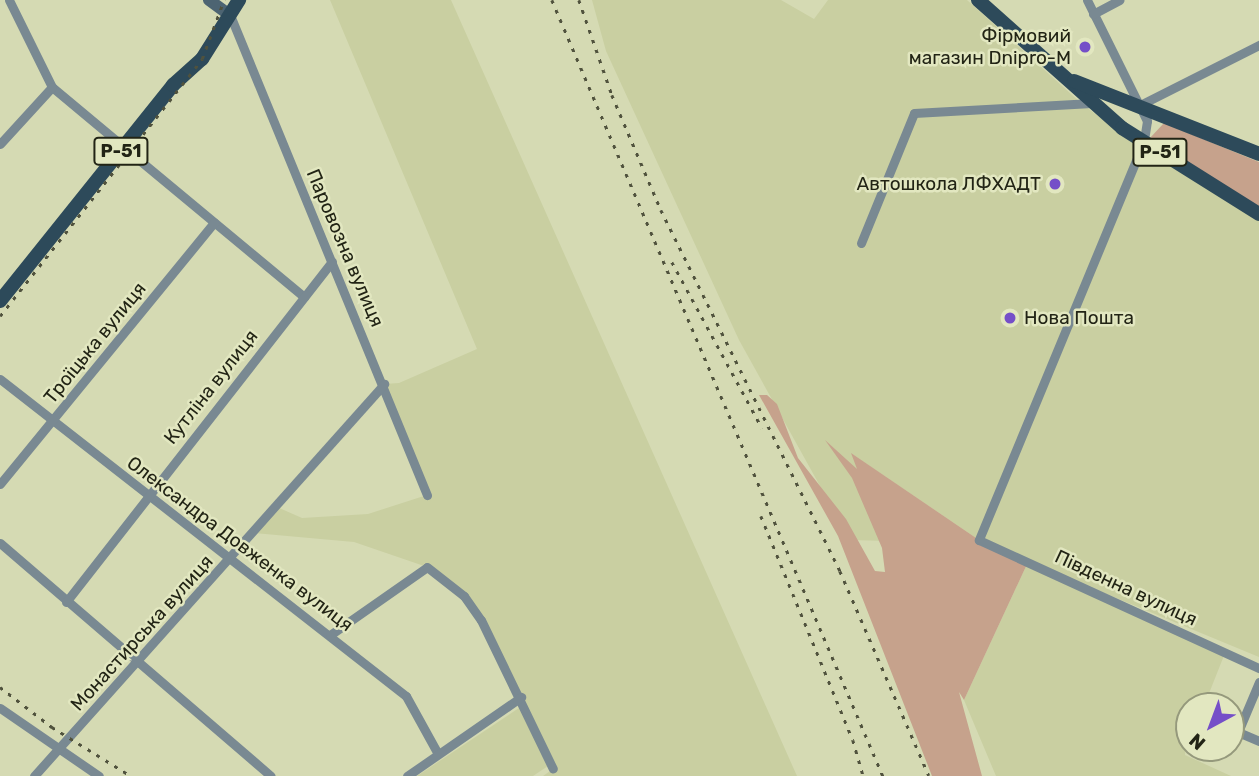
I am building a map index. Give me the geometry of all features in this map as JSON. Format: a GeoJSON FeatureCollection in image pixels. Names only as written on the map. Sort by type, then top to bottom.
{"type":"FeatureCollection","features":[{"type":"Feature","properties":{"kind":"main road"},"geometry":{"type":"LineString","coordinates":[[209,0],[230,15]]}},
{"type":"Feature","properties":{"kind":"main road","name":"Р-51"},"geometry":{"type":"LineString","coordinates":[[0,301],[173,85],[202,59],[239,0]]}},
{"type":"Feature","properties":{"kind":"main road","name":"Р-51"},"geometry":{"type":"LineString","coordinates":[[978,0],[1069,79],[1092,103],[1144,141],[1259,214]]}},
{"type":"Feature","properties":{"kind":"main road","name":"Р-51"},"geometry":{"type":"LineString","coordinates":[[1069,79],[1259,154]]}},
{"type":"Feature","properties":{"kind":"street"},"geometry":{"type":"LineString","coordinates":[[9,0],[52,87],[124,147]]}},
{"type":"Feature","properties":{"kind":"street"},"geometry":{"type":"LineString","coordinates":[[1087,0],[1147,121],[1144,141]]}},
{"type":"Feature","properties":{"kind":"street"},"geometry":{"type":"LineString","coordinates":[[1093,14],[1119,0]]}},
{"type":"Feature","properties":{"kind":"street","name":"Паровозна вулиця"},"geometry":{"type":"LineString","coordinates":[[230,15],[384,384],[427,495]]}},
{"type":"Feature","properties":{"kind":"street"},"geometry":{"type":"LineString","coordinates":[[1138,106],[1259,45]]}},
{"type":"Feature","properties":{"kind":"street"},"geometry":{"type":"LineString","coordinates":[[0,144],[52,87]]}},
{"type":"Feature","properties":{"kind":"street"},"geometry":{"type":"LineString","coordinates":[[861,243],[914,113],[1092,103]]}},
{"type":"Feature","properties":{"kind":"street","name":"Південна вулиця"},"geometry":{"type":"LineString","coordinates":[[1144,141],[979,540],[1259,668]]}},
{"type":"Feature","properties":{"kind":"street"},"geometry":{"type":"LineString","coordinates":[[138,159],[304,297]]}},
{"type":"Feature","properties":{"kind":"street","name":"Троїцька вулиця"},"geometry":{"type":"LineString","coordinates":[[0,484],[54,422],[214,223]]}},
{"type":"Feature","properties":{"kind":"street","name":"Кутліна вулиця"},"geometry":{"type":"LineString","coordinates":[[66,601],[332,261]]}},
{"type":"Feature","properties":{"kind":"street","name":"Олександра Довженка вулиця"},"geometry":{"type":"LineString","coordinates":[[0,379],[148,498],[233,559],[406,696],[438,754]]}},
{"type":"Feature","properties":{"kind":"street","name":"Монастирська вулиця"},"geometry":{"type":"LineString","coordinates":[[34,776],[233,559],[384,384]]}},
{"type":"Feature","properties":{"kind":"street"},"geometry":{"type":"LineString","coordinates":[[0,543],[271,776]]}},
{"type":"Feature","properties":{"kind":"street"},"geometry":{"type":"LineString","coordinates":[[330,635],[427,567],[464,596],[521,697],[553,769]]}},
{"type":"Feature","properties":{"kind":"street"},"geometry":{"type":"LineString","coordinates":[[1259,682],[1238,732],[1259,741]]}},
{"type":"Feature","properties":{"kind":"street"},"geometry":{"type":"LineString","coordinates":[[407,776],[521,697]]}},
{"type":"Feature","properties":{"kind":"street"},"geometry":{"type":"LineString","coordinates":[[0,708],[99,776]]}},
{"type":"Feature","properties":{"kind":"shaded area"},"geometry":{"type":"Polygon","coordinates":[[[330,0],[451,0],[797,776],[543,776],[553,769],[464,596],[427,567],[354,542],[254,533],[277,507],[302,518],[368,514],[427,495],[384,384],[399,383],[477,349],[330,0]]]}},
{"type":"Feature","properties":{"kind":"shaded area"},"geometry":{"type":"Polygon","coordinates":[[[592,0],[781,0],[814,19],[828,0],[967,0],[1082,104],[1141,148],[1259,221],[1259,657],[1051,571],[1225,653],[1210,692],[1175,692],[1175,762],[1200,762],[1231,776],[996,776],[964,700],[1028,562],[979,540],[852,454],[891,541],[850,540],[739,340],[606,51],[592,0]]]}},
{"type":"Feature","properties":{"kind":"shaded area"},"geometry":{"type":"Polygon","coordinates":[[[1164,123],[1259,162],[1259,207],[1149,139],[1164,123]]]}},
{"type":"Feature","properties":{"kind":"shaded area"},"geometry":{"type":"Polygon","coordinates":[[[759,395],[767,395],[777,404],[798,458],[846,519],[875,571],[885,572],[882,548],[852,478],[825,440],[857,469],[851,453],[979,540],[1028,562],[964,700],[959,692],[982,776],[932,776],[838,536],[759,395]]]}},
{"type":"Feature","properties":{"kind":"shaded area"},"geometry":{"type":"Polygon","coordinates":[[[519,708],[548,766],[533,776],[417,776],[519,708]]]}},
{"type":"Feature","properties":{"kind":"railway"},"geometry":{"type":"LineString","coordinates":[[0,316],[202,59],[224,0]]}},
{"type":"Feature","properties":{"kind":"railway"},"geometry":{"type":"LineString","coordinates":[[552,0],[883,776]]}},
{"type":"Feature","properties":{"kind":"railway"},"geometry":{"type":"LineString","coordinates":[[579,0],[612,95],[661,210],[840,571],[929,776]]}},
{"type":"Feature","properties":{"kind":"railway"},"geometry":{"type":"LineString","coordinates":[[672,262],[762,428]]}},
{"type":"Feature","properties":{"kind":"railway"},"geometry":{"type":"LineString","coordinates":[[761,516],[853,740],[863,776]]}},
{"type":"Feature","properties":{"kind":"railway"},"geometry":{"type":"LineString","coordinates":[[0,687],[52,727],[131,776]]}},
{"type":"Feature","properties":{"kind":"place","name":"Фірмовий магазин Dnipro-M"},"geometry":{"type":"Point","coordinates":[1085,47]}},
{"type":"Feature","properties":{"kind":"place","name":"Автошкола ЛФХАДТ"},"geometry":{"type":"Point","coordinates":[1055,184]}},
{"type":"Feature","properties":{"kind":"place","name":"Нова Пошта"},"geometry":{"type":"Point","coordinates":[1010,318]}}]}
